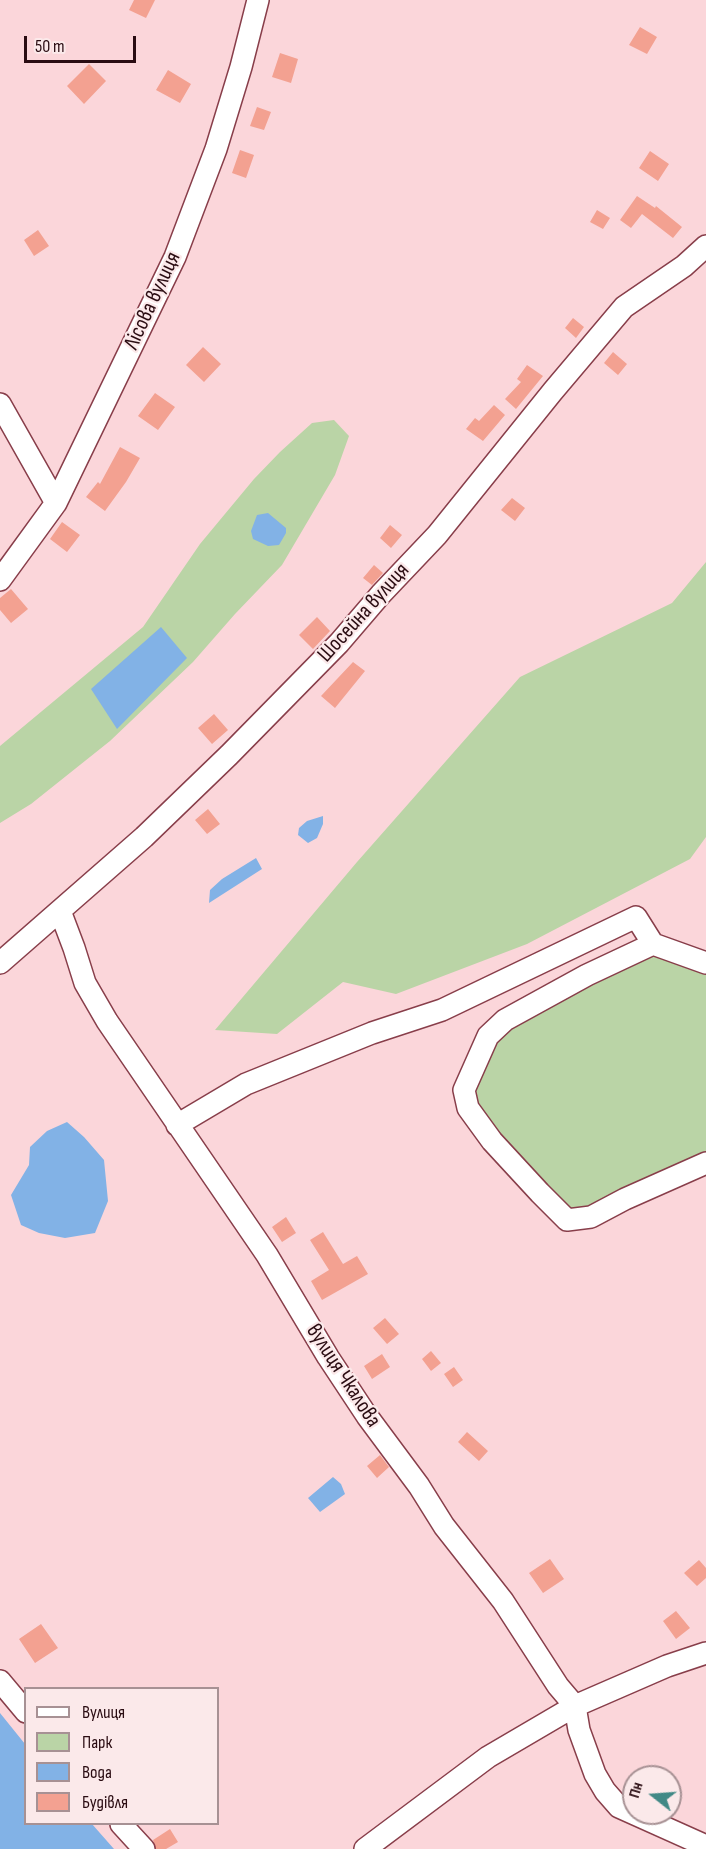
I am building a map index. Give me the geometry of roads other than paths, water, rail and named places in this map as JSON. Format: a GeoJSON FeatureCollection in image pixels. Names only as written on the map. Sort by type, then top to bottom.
{"type":"FeatureCollection","features":[{"type":"Feature","properties":{"kind":"street","name":"Лісова вулиця"},"geometry":{"type":"LineString","coordinates":[[0,580],[56,503],[175,256],[219,139],[242,67],[258,0]]}},
{"type":"Feature","properties":{"kind":"street","name":"Шосейна вулиця"},"geometry":{"type":"LineString","coordinates":[[0,963],[153,829],[339,643],[381,594],[437,535],[624,307],[684,266],[706,246]]}},
{"type":"Feature","properties":{"kind":"street"},"geometry":{"type":"LineString","coordinates":[[0,404],[56,503]]}},
{"type":"Feature","properties":{"kind":"street","name":"вулиця Чкалова"},"geometry":{"type":"LineString","coordinates":[[60,911],[85,983],[107,1021],[267,1255],[328,1358],[367,1416],[419,1486],[444,1526],[503,1601],[558,1686],[575,1706]]}},
{"type":"Feature","properties":{"kind":"street"},"geometry":{"type":"LineString","coordinates":[[177,1125],[246,1084],[372,1033],[442,1010],[636,917],[653,944],[706,963]]}},
{"type":"Feature","properties":{"kind":"street"},"geometry":{"type":"LineString","coordinates":[[653,944],[587,975],[504,1020],[488,1036],[464,1089],[468,1108],[492,1141],[567,1220],[591,1216],[625,1198],[706,1163]]}},
{"type":"Feature","properties":{"kind":"street"},"geometry":{"type":"LineString","coordinates":[[365,1849],[488,1757],[575,1706],[667,1666],[706,1653]]}},
{"type":"Feature","properties":{"kind":"street"},"geometry":{"type":"LineString","coordinates":[[0,1681],[24,1710]]}},
{"type":"Feature","properties":{"kind":"street"},"geometry":{"type":"LineString","coordinates":[[575,1706],[579,1731],[595,1774],[605,1791],[619,1807],[706,1845]]}},
{"type":"Feature","properties":{"kind":"street"},"geometry":{"type":"LineString","coordinates":[[122,1825],[144,1849]]}},
{"type":"Feature","properties":{"kind":"water"},"geometry":{"type":"Polygon","coordinates":[[[268,513],[286,528],[286,533],[279,545],[268,546],[253,539],[251,531],[257,515],[268,513]]]}},
{"type":"Feature","properties":{"kind":"water"},"geometry":{"type":"Polygon","coordinates":[[[161,627],[187,658],[117,729],[91,689],[161,627]]]}},
{"type":"Feature","properties":{"kind":"water"},"geometry":{"type":"Polygon","coordinates":[[[323,816],[323,824],[317,838],[308,843],[298,835],[299,828],[307,821],[323,816]]]}},
{"type":"Feature","properties":{"kind":"water"},"geometry":{"type":"Polygon","coordinates":[[[256,858],[262,869],[209,903],[210,890],[222,879],[256,858]]]}},
{"type":"Feature","properties":{"kind":"water"},"geometry":{"type":"Polygon","coordinates":[[[67,1122],[104,1160],[108,1201],[95,1233],[65,1238],[39,1233],[21,1225],[11,1195],[29,1165],[30,1147],[47,1131],[67,1122]]]}},
{"type":"Feature","properties":{"kind":"water"},"geometry":{"type":"Polygon","coordinates":[[[333,1477],[341,1484],[345,1494],[320,1512],[308,1498],[333,1477]]]}},
{"type":"Feature","properties":{"kind":"water"},"geometry":{"type":"Polygon","coordinates":[[[0,1713],[24,1743],[24,1825],[93,1825],[114,1849],[0,1849],[0,1713]]]}}]}
